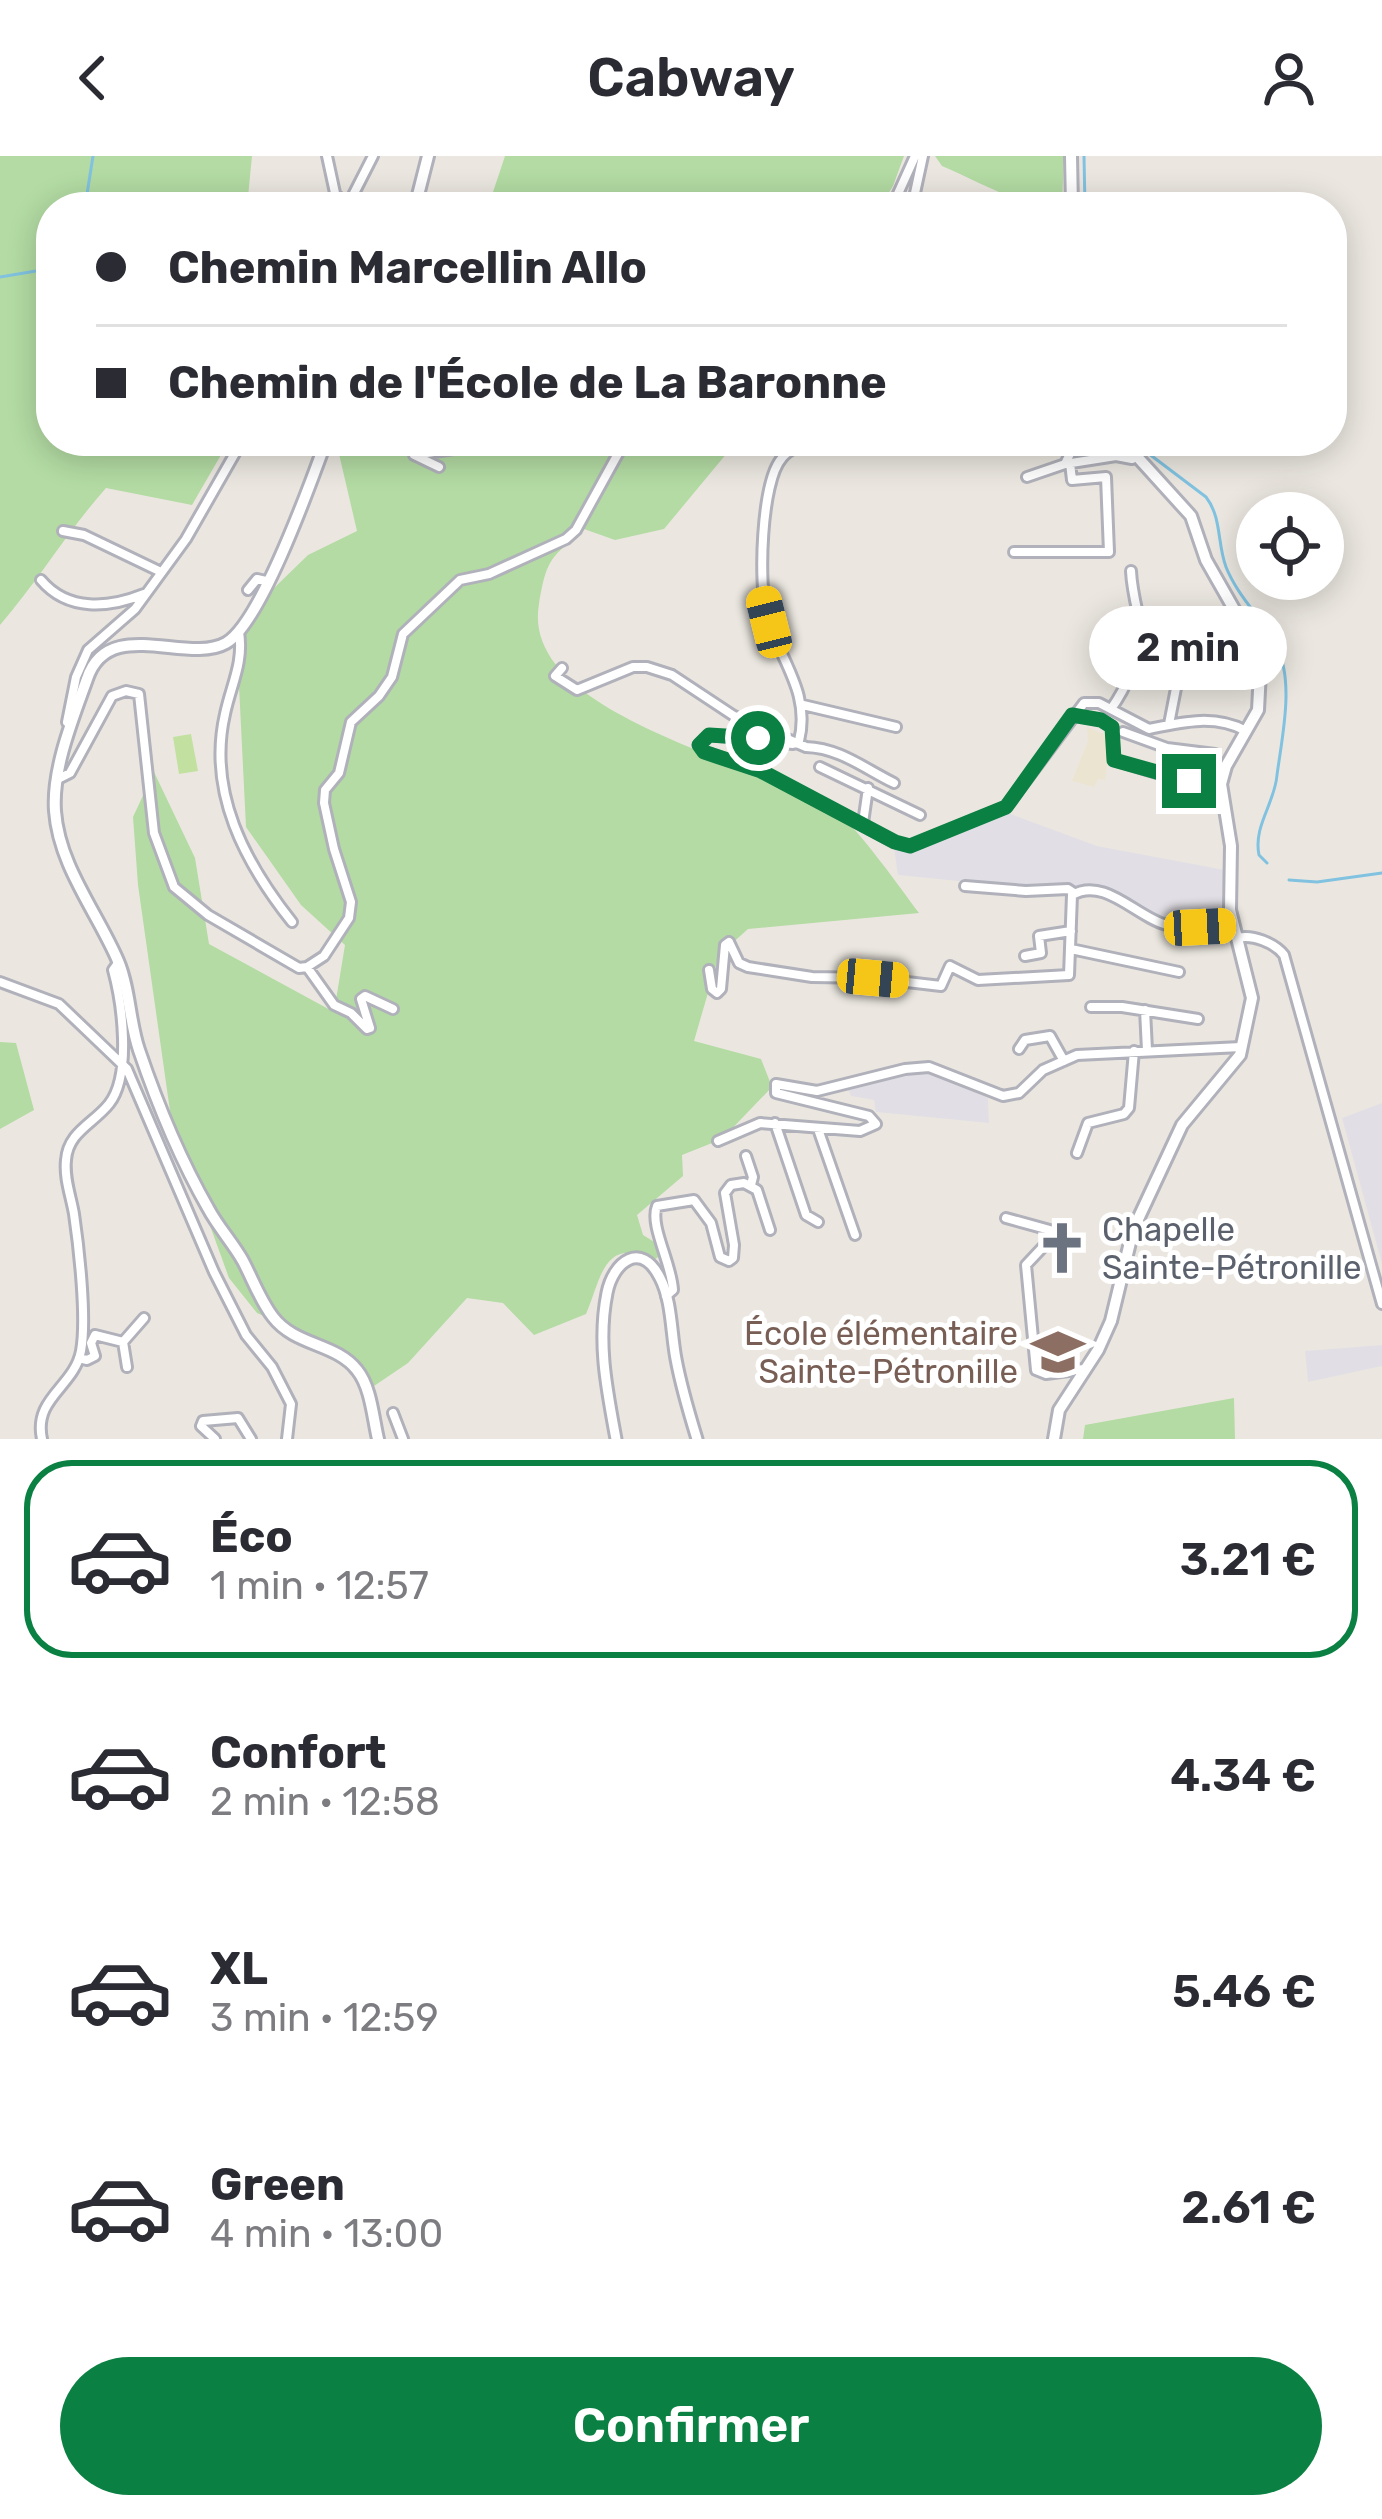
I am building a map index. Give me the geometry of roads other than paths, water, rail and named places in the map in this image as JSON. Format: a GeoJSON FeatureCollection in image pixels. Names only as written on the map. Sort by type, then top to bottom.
{"type":"FeatureCollection","features":[{"type":"Feature","properties":{"kind":"main road"},"geometry":{"type":"LineString","coordinates":[[419,192],[428,156]]}},
{"type":"Feature","properties":{"kind":"main road"},"geometry":{"type":"LineString","coordinates":[[1071,156],[1072,192]]}},
{"type":"Feature","properties":{"kind":"main road"},"geometry":{"type":"LineString","coordinates":[[320,456],[239,632],[211,648],[142,644],[113,650],[98,659],[87,678],[58,779],[56,816],[63,850],[119,962],[146,1070],[207,1208],[281,1327],[342,1358],[359,1372],[378,1439]]}},
{"type":"Feature","properties":{"kind":"main road"},"geometry":{"type":"LineString","coordinates":[[1054,1439],[1059,1410],[1087,1370],[1111,1321],[1132,1230],[1182,1125],[1243,1047],[1252,988],[1228,893],[1231,846],[1216,783],[1261,699],[1256,656],[1206,560],[1191,516],[1133,456]]}},
{"type":"Feature","properties":{"kind":"street"},"geometry":{"type":"LineString","coordinates":[[326,156],[335,192]]}},
{"type":"Feature","properties":{"kind":"street"},"geometry":{"type":"LineString","coordinates":[[355,192],[373,156]]}},
{"type":"Feature","properties":{"kind":"street"},"geometry":{"type":"LineString","coordinates":[[900,192],[919,156]]}},
{"type":"Feature","properties":{"kind":"street"},"geometry":{"type":"LineString","coordinates":[[914,192],[919,156]]}},
{"type":"Feature","properties":{"kind":"street"},"geometry":{"type":"LineString","coordinates":[[64,759],[61,753],[76,677],[88,650],[135,609],[186,539],[233,456]]}},
{"type":"Feature","properties":{"kind":"street"},"geometry":{"type":"LineString","coordinates":[[416,456],[439,467]]}},
{"type":"Feature","properties":{"kind":"street"},"geometry":{"type":"LineString","coordinates":[[58,779],[70,772],[112,696],[139,694],[154,833],[174,886],[208,915],[298,968],[307,968],[324,956],[349,917],[351,902],[334,849],[325,790],[339,773],[351,722],[379,696],[392,676],[404,634],[460,580],[489,574],[566,539],[576,530],[618,456]]}},
{"type":"Feature","properties":{"kind":"street"},"geometry":{"type":"LineString","coordinates":[[785,456],[774,471],[761,558],[763,598],[803,704],[799,741]]}},
{"type":"Feature","properties":{"kind":"street"},"geometry":{"type":"LineString","coordinates":[[1014,552],[1109,552],[1106,477],[1072,480],[1067,464],[1070,456]]}},
{"type":"Feature","properties":{"kind":"street"},"geometry":{"type":"LineString","coordinates":[[1027,477],[1103,456]]}},
{"type":"Feature","properties":{"kind":"street"},"geometry":{"type":"LineString","coordinates":[[63,531],[159,571]]}},
{"type":"Feature","properties":{"kind":"street"},"geometry":{"type":"LineString","coordinates":[[1111,709],[1140,643],[1131,571]]}},
{"type":"Feature","properties":{"kind":"street"},"geometry":{"type":"LineString","coordinates":[[248,590],[257,579],[266,581]]}},
{"type":"Feature","properties":{"kind":"street"},"geometry":{"type":"LineString","coordinates":[[41,580],[78,604],[124,602],[146,593]]}},
{"type":"Feature","properties":{"kind":"street"},"geometry":{"type":"LineString","coordinates":[[239,632],[243,655],[224,717],[221,771],[247,859],[292,922]]}},
{"type":"Feature","properties":{"kind":"street"},"geometry":{"type":"LineString","coordinates":[[562,668],[555,676],[577,690],[633,667],[672,675],[734,716],[806,747],[864,764],[894,783]]}},
{"type":"Feature","properties":{"kind":"street"},"geometry":{"type":"LineString","coordinates":[[1169,724],[1179,673],[1223,674]]}},
{"type":"Feature","properties":{"kind":"street"},"geometry":{"type":"LineString","coordinates":[[799,741],[709,735],[699,745],[704,752],[761,771],[910,846],[1006,807],[1072,715],[1091,701],[1149,729],[1183,720],[1223,723],[1246,731]]}},
{"type":"Feature","properties":{"kind":"street"},"geometry":{"type":"LineString","coordinates":[[803,704],[896,727]]}},
{"type":"Feature","properties":{"kind":"street"},"geometry":{"type":"LineString","coordinates":[[1072,715],[1112,727],[1114,760],[1170,778],[1216,783],[1215,754],[1167,748],[1123,732]]}},
{"type":"Feature","properties":{"kind":"street"},"geometry":{"type":"LineString","coordinates":[[820,767],[920,814]]}},
{"type":"Feature","properties":{"kind":"street"},"geometry":{"type":"LineString","coordinates":[[862,823],[868,788]]}},
{"type":"Feature","properties":{"kind":"street"},"geometry":{"type":"LineString","coordinates":[[965,886],[1068,889],[1074,893]]}},
{"type":"Feature","properties":{"kind":"street"},"geometry":{"type":"LineString","coordinates":[[1074,893],[1083,890],[1116,898],[1162,924],[1236,932],[1274,946],[1284,956],[1382,1304]]}},
{"type":"Feature","properties":{"kind":"street"},"geometry":{"type":"LineString","coordinates":[[709,970],[717,993],[729,942],[739,963],[748,967],[812,977],[941,986],[952,966],[978,980],[1069,975],[1074,893]]}},
{"type":"Feature","properties":{"kind":"street"},"geometry":{"type":"LineString","coordinates":[[1025,956],[1041,953],[1039,936],[1071,931]]}},
{"type":"Feature","properties":{"kind":"street"},"geometry":{"type":"LineString","coordinates":[[1071,950],[1179,972]]}},
{"type":"Feature","properties":{"kind":"street"},"geometry":{"type":"LineString","coordinates":[[42,1439],[44,1406],[79,1358],[82,1330],[67,1154],[77,1132],[114,1096],[122,1062],[120,1000],[113,970],[119,962]]}},
{"type":"Feature","properties":{"kind":"street"},"geometry":{"type":"LineString","coordinates":[[307,968],[334,1005],[367,1029],[361,999],[365,995],[394,1009]]}},
{"type":"Feature","properties":{"kind":"street"},"geometry":{"type":"LineString","coordinates":[[0,982],[59,1004],[112,1058],[122,1062],[214,1272],[246,1335],[272,1367],[291,1404],[287,1439]]}},
{"type":"Feature","properties":{"kind":"street"},"geometry":{"type":"LineString","coordinates":[[1091,1007],[1198,1019]]}},
{"type":"Feature","properties":{"kind":"street"},"geometry":{"type":"LineString","coordinates":[[1148,1010],[1150,1050]]}},
{"type":"Feature","properties":{"kind":"street"},"geometry":{"type":"LineString","coordinates":[[1019,1049],[1025,1040],[1050,1036],[1064,1061]]}},
{"type":"Feature","properties":{"kind":"street"},"geometry":{"type":"LineString","coordinates":[[718,1141],[749,1126],[775,1122],[860,1130],[876,1124],[869,1116],[850,1114],[832,1104],[776,1093],[776,1084],[817,1091],[929,1067],[1003,1096],[1019,1093],[1043,1070],[1077,1055],[1243,1047]]}},
{"type":"Feature","properties":{"kind":"street"},"geometry":{"type":"LineString","coordinates":[[1077,1153],[1088,1123],[1124,1114],[1130,1108],[1134,1051]]}},
{"type":"Feature","properties":{"kind":"street"},"geometry":{"type":"LineString","coordinates":[[775,1122],[806,1215],[818,1222]]}},
{"type":"Feature","properties":{"kind":"street"},"geometry":{"type":"LineString","coordinates":[[818,1129],[855,1235]]}},
{"type":"Feature","properties":{"kind":"street"},"geometry":{"type":"LineString","coordinates":[[746,1156],[770,1230]]}},
{"type":"Feature","properties":{"kind":"street"},"geometry":{"type":"LineString","coordinates":[[666,1296],[674,1290],[668,1256],[653,1219],[657,1206],[694,1200],[711,1223],[720,1258],[729,1261],[734,1245],[725,1193],[736,1183],[752,1185]]}},
{"type":"Feature","properties":{"kind":"street"},"geometry":{"type":"LineString","coordinates":[[1006,1218],[1057,1232],[1026,1265],[1036,1370],[1046,1374],[1087,1370]]}},
{"type":"Feature","properties":{"kind":"street"},"geometry":{"type":"LineString","coordinates":[[616,1439],[602,1349],[611,1275],[627,1258],[640,1259],[659,1275],[697,1439]]}},
{"type":"Feature","properties":{"kind":"street"},"geometry":{"type":"LineString","coordinates":[[123,1342],[144,1318]]}},
{"type":"Feature","properties":{"kind":"street"},"geometry":{"type":"LineString","coordinates":[[79,1358],[93,1360],[95,1335],[123,1342]]}},
{"type":"Feature","properties":{"kind":"street"},"geometry":{"type":"LineString","coordinates":[[123,1342],[128,1367]]}},
{"type":"Feature","properties":{"kind":"street"},"geometry":{"type":"LineString","coordinates":[[393,1412],[403,1439]]}},
{"type":"Feature","properties":{"kind":"street"},"geometry":{"type":"LineString","coordinates":[[215,1439],[201,1426],[203,1421],[222,1417],[238,1418],[250,1438]]}},
{"type":"Feature","properties":{"kind":"waterway"},"geometry":{"type":"LineString","coordinates":[[87,192],[93,156]]}},
{"type":"Feature","properties":{"kind":"waterway"},"geometry":{"type":"LineString","coordinates":[[1084,156],[1085,192]]}},
{"type":"Feature","properties":{"kind":"waterway"},"geometry":{"type":"LineString","coordinates":[[0,277],[36,271]]}},
{"type":"Feature","properties":{"kind":"waterway"},"geometry":{"type":"LineString","coordinates":[[1152,456],[1206,497],[1215,513],[1231,578],[1282,659],[1284,727],[1275,785],[1258,844],[1259,855],[1267,863]]}},
{"type":"Feature","properties":{"kind":"waterway"},"geometry":{"type":"LineString","coordinates":[[1289,880],[1317,882],[1382,873]]}},
{"type":"Feature","properties":{"kind":"place","name":"Chapelle Sainte-Pétronille"},"geometry":{"type":"Point","coordinates":[1062,1248]}},
{"type":"Feature","properties":{"kind":"place","name":"École élémentaire Sainte-Pétronille"},"geometry":{"type":"Point","coordinates":[1058,1352]}}]}
